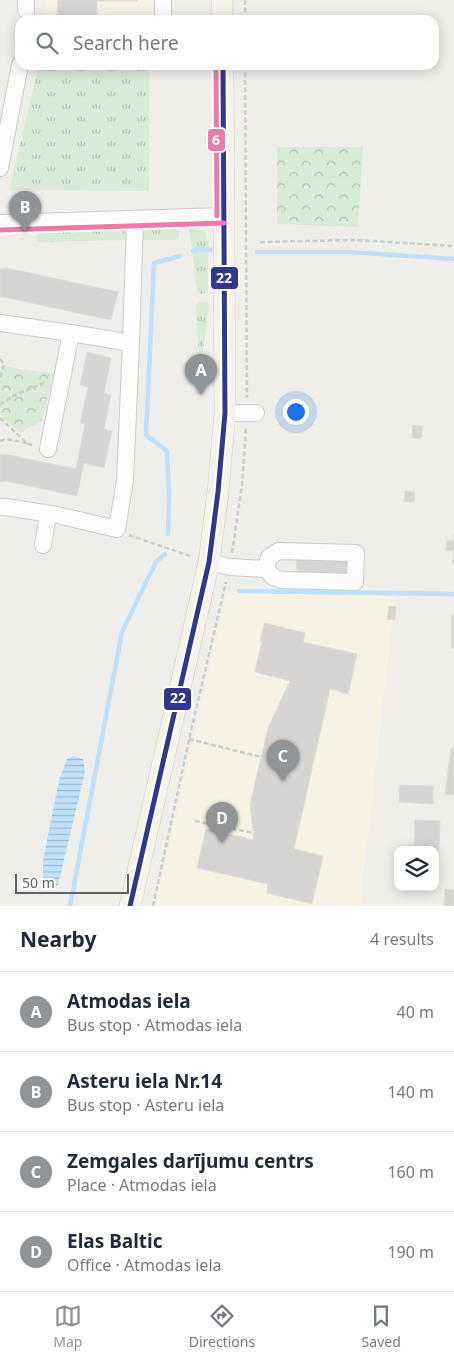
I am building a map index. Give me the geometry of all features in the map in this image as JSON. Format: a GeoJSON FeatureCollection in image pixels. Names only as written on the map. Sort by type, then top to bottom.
{"type":"FeatureCollection","features":[{"type":"Feature","properties":{"kind":"main road"},"geometry":{"type":"LineString","coordinates":[[222,0],[222,15]]}},
{"type":"Feature","properties":{"kind":"main road"},"geometry":{"type":"LineString","coordinates":[[130,906],[208,562],[218,492],[225,413],[223,70]]}},
{"type":"Feature","properties":{"kind":"street"},"geometry":{"type":"LineString","coordinates":[[163,0],[163,15]]}},
{"type":"Feature","properties":{"kind":"street"},"geometry":{"type":"LineString","coordinates":[[0,168],[19,70]]}},
{"type":"Feature","properties":{"kind":"street"},"geometry":{"type":"LineString","coordinates":[[0,223],[224,216]]}},
{"type":"Feature","properties":{"kind":"street"},"geometry":{"type":"LineString","coordinates":[[0,507],[48,514],[117,528],[125,480],[135,219]]}},
{"type":"Feature","properties":{"kind":"street"},"geometry":{"type":"LineString","coordinates":[[0,323],[70,332],[131,343]]}},
{"type":"Feature","properties":{"kind":"street"},"geometry":{"type":"LineString","coordinates":[[48,449],[70,332]]}},
{"type":"Feature","properties":{"kind":"street"},"geometry":{"type":"LineString","coordinates":[[225,413],[256,413]]}},
{"type":"Feature","properties":{"kind":"street"},"geometry":{"type":"LineString","coordinates":[[44,546],[48,514]]}},
{"type":"Feature","properties":{"kind":"street"},"geometry":{"type":"LineString","coordinates":[[208,562],[230,567],[266,569],[273,577],[282,580],[356,582],[356,553],[279,551],[269,557],[266,569]]}},
{"type":"Feature","properties":{"kind":"path"},"geometry":{"type":"LineString","coordinates":[[245,0],[245,15]]}},
{"type":"Feature","properties":{"kind":"path"},"geometry":{"type":"LineString","coordinates":[[245,70],[246,242]]}},
{"type":"Feature","properties":{"kind":"path"},"geometry":{"type":"LineString","coordinates":[[260,242],[355,240],[454,246]]}},
{"type":"Feature","properties":{"kind":"path"},"geometry":{"type":"LineString","coordinates":[[0,379],[1,363]]}},
{"type":"Feature","properties":{"kind":"path"},"geometry":{"type":"LineString","coordinates":[[0,405],[54,379],[62,378]]}},
{"type":"Feature","properties":{"kind":"path"},"geometry":{"type":"LineString","coordinates":[[0,418],[28,444]]}},
{"type":"Feature","properties":{"kind":"path"},"geometry":{"type":"LineString","coordinates":[[0,441],[6,440],[48,449]]}},
{"type":"Feature","properties":{"kind":"path"},"geometry":{"type":"LineString","coordinates":[[117,528],[132,536],[208,562]]}},
{"type":"Feature","properties":{"kind":"path"},"geometry":{"type":"LineString","coordinates":[[190,739],[261,757]]}},
{"type":"Feature","properties":{"kind":"path"},"geometry":{"type":"LineString","coordinates":[[195,821],[253,834]]}},
{"type":"Feature","properties":{"kind":"shaded area"},"geometry":{"type":"Polygon","coordinates":[[[46,0],[156,0],[156,15],[46,15],[46,0]]]}},
{"type":"Feature","properties":{"kind":"shaded area"},"geometry":{"type":"Polygon","coordinates":[[[227,592],[395,597],[360,906],[155,906],[227,592]]]}},
{"type":"Feature","properties":{"kind":"green space"},"geometry":{"type":"Polygon","coordinates":[[[38,70],[149,70],[149,191],[9,190],[38,70]]]}},
{"type":"Feature","properties":{"kind":"green space"},"geometry":{"type":"Polygon","coordinates":[[[277,147],[363,147],[358,227],[277,224],[277,147]]]}},
{"type":"Feature","properties":{"kind":"green space"},"geometry":{"type":"Polygon","coordinates":[[[179,225],[179,237],[175,240],[140,240],[141,232],[147,226],[179,225]]]}},
{"type":"Feature","properties":{"kind":"green space"},"geometry":{"type":"Polygon","coordinates":[[[189,225],[205,232],[208,242],[208,292],[201,294],[197,290],[189,225]]]}},
{"type":"Feature","properties":{"kind":"green space"},"geometry":{"type":"Polygon","coordinates":[[[75,226],[120,226],[127,230],[128,240],[37,242],[37,234],[75,226]]]}},
{"type":"Feature","properties":{"kind":"green space"},"geometry":{"type":"Polygon","coordinates":[[[207,302],[209,306],[200,373],[196,308],[198,303],[207,302]]]}},
{"type":"Feature","properties":{"kind":"green space"},"geometry":{"type":"Polygon","coordinates":[[[0,366],[54,374],[42,420],[20,433],[0,414],[0,366]]]}},
{"type":"Feature","properties":{"kind":"water"},"geometry":{"type":"Polygon","coordinates":[[[73,756],[83,759],[85,772],[58,885],[51,890],[43,886],[43,860],[59,781],[67,759],[73,756]]]}},
{"type":"Feature","properties":{"kind":"building"},"geometry":{"type":"Polygon","coordinates":[[[58,0],[137,0],[97,1],[97,15],[57,15],[58,0]]]}},
{"type":"Feature","properties":{"kind":"building"},"geometry":{"type":"Polygon","coordinates":[[[6,268],[118,292],[111,320],[3,297],[0,298],[0,269],[6,268]]]}},
{"type":"Feature","properties":{"kind":"building"},"geometry":{"type":"Polygon","coordinates":[[[87,352],[111,358],[104,393],[111,395],[104,429],[112,431],[104,468],[84,463],[77,496],[6,481],[0,482],[0,455],[4,454],[76,469],[85,424],[80,423],[88,387],[80,385],[87,352]]]}},
{"type":"Feature","properties":{"kind":"building"},"geometry":{"type":"Polygon","coordinates":[[[413,425],[423,426],[421,439],[412,438],[413,425]]]}},
{"type":"Feature","properties":{"kind":"building"},"geometry":{"type":"Polygon","coordinates":[[[405,491],[415,492],[414,502],[404,502],[405,491]]]}},
{"type":"Feature","properties":{"kind":"building"},"geometry":{"type":"Polygon","coordinates":[[[454,534],[454,551],[446,551],[447,541],[453,541],[454,534]]]}},
{"type":"Feature","properties":{"kind":"building"},"geometry":{"type":"Polygon","coordinates":[[[297,559],[350,561],[349,575],[296,573],[297,559]]]}},
{"type":"Feature","properties":{"kind":"building"},"geometry":{"type":"Polygon","coordinates":[[[389,606],[396,607],[395,620],[387,619],[389,606]]]}},
{"type":"Feature","properties":{"kind":"building"},"geometry":{"type":"Polygon","coordinates":[[[452,614],[454,614],[454,648],[452,648],[452,614]]]}},
{"type":"Feature","properties":{"kind":"building"},"geometry":{"type":"Polygon","coordinates":[[[264,623],[305,633],[303,642],[357,654],[348,694],[330,689],[294,849],[323,856],[312,904],[267,893],[268,884],[197,868],[206,829],[254,840],[250,805],[268,728],[290,681],[255,672],[264,623]]]}},
{"type":"Feature","properties":{"kind":"building"},"geometry":{"type":"Polygon","coordinates":[[[451,748],[454,748],[454,795],[445,794],[451,748]]]}},
{"type":"Feature","properties":{"kind":"building"},"geometry":{"type":"Polygon","coordinates":[[[400,785],[433,786],[433,804],[399,802],[400,785]]]}},
{"type":"Feature","properties":{"kind":"building"},"geometry":{"type":"Polygon","coordinates":[[[415,820],[440,821],[439,846],[408,846],[414,845],[415,820]]]}},
{"type":"Feature","properties":{"kind":"building"},"geometry":{"type":"Polygon","coordinates":[[[445,889],[454,890],[454,906],[444,906],[445,889]]]}},
{"type":"Feature","properties":{"kind":"waterway"},"geometry":{"type":"LineString","coordinates":[[193,251],[197,249],[211,250]]}},
{"type":"Feature","properties":{"kind":"waterway"},"geometry":{"type":"LineString","coordinates":[[257,252],[348,252],[454,259]]}},
{"type":"Feature","properties":{"kind":"waterway"},"geometry":{"type":"LineString","coordinates":[[168,534],[167,451],[146,435],[154,263],[180,256]]}},
{"type":"Feature","properties":{"kind":"waterway"},"geometry":{"type":"LineString","coordinates":[[70,906],[122,632],[156,562],[165,554]]}},
{"type":"Feature","properties":{"kind":"waterway"},"geometry":{"type":"LineString","coordinates":[[239,591],[454,594]]}},
{"type":"Feature","properties":{"kind":"transit line","name":"6"},"geometry":{"type":"LineString","coordinates":[[216,70],[217,216]]}},
{"type":"Feature","properties":{"kind":"transit line","name":"22"},"geometry":{"type":"LineString","coordinates":[[130,906],[209,562],[218,492],[225,413],[223,70]]}},
{"type":"Feature","properties":{"kind":"transit line","name":"6"},"geometry":{"type":"LineString","coordinates":[[0,230],[224,223]]}},
{"type":"Feature","properties":{"kind":"place","name":"Asteru iela Nr.14"},"geometry":{"type":"Point","coordinates":[25,232]}},
{"type":"Feature","properties":{"kind":"place","name":"Atmodas iela"},"geometry":{"type":"Point","coordinates":[201,395]}},
{"type":"Feature","properties":{"kind":"place","name":"Zemgales darījumu centrs"},"geometry":{"type":"Point","coordinates":[283,781]}},
{"type":"Feature","properties":{"kind":"place","name":"Elas Baltic"},"geometry":{"type":"Point","coordinates":[222,843]}}]}
